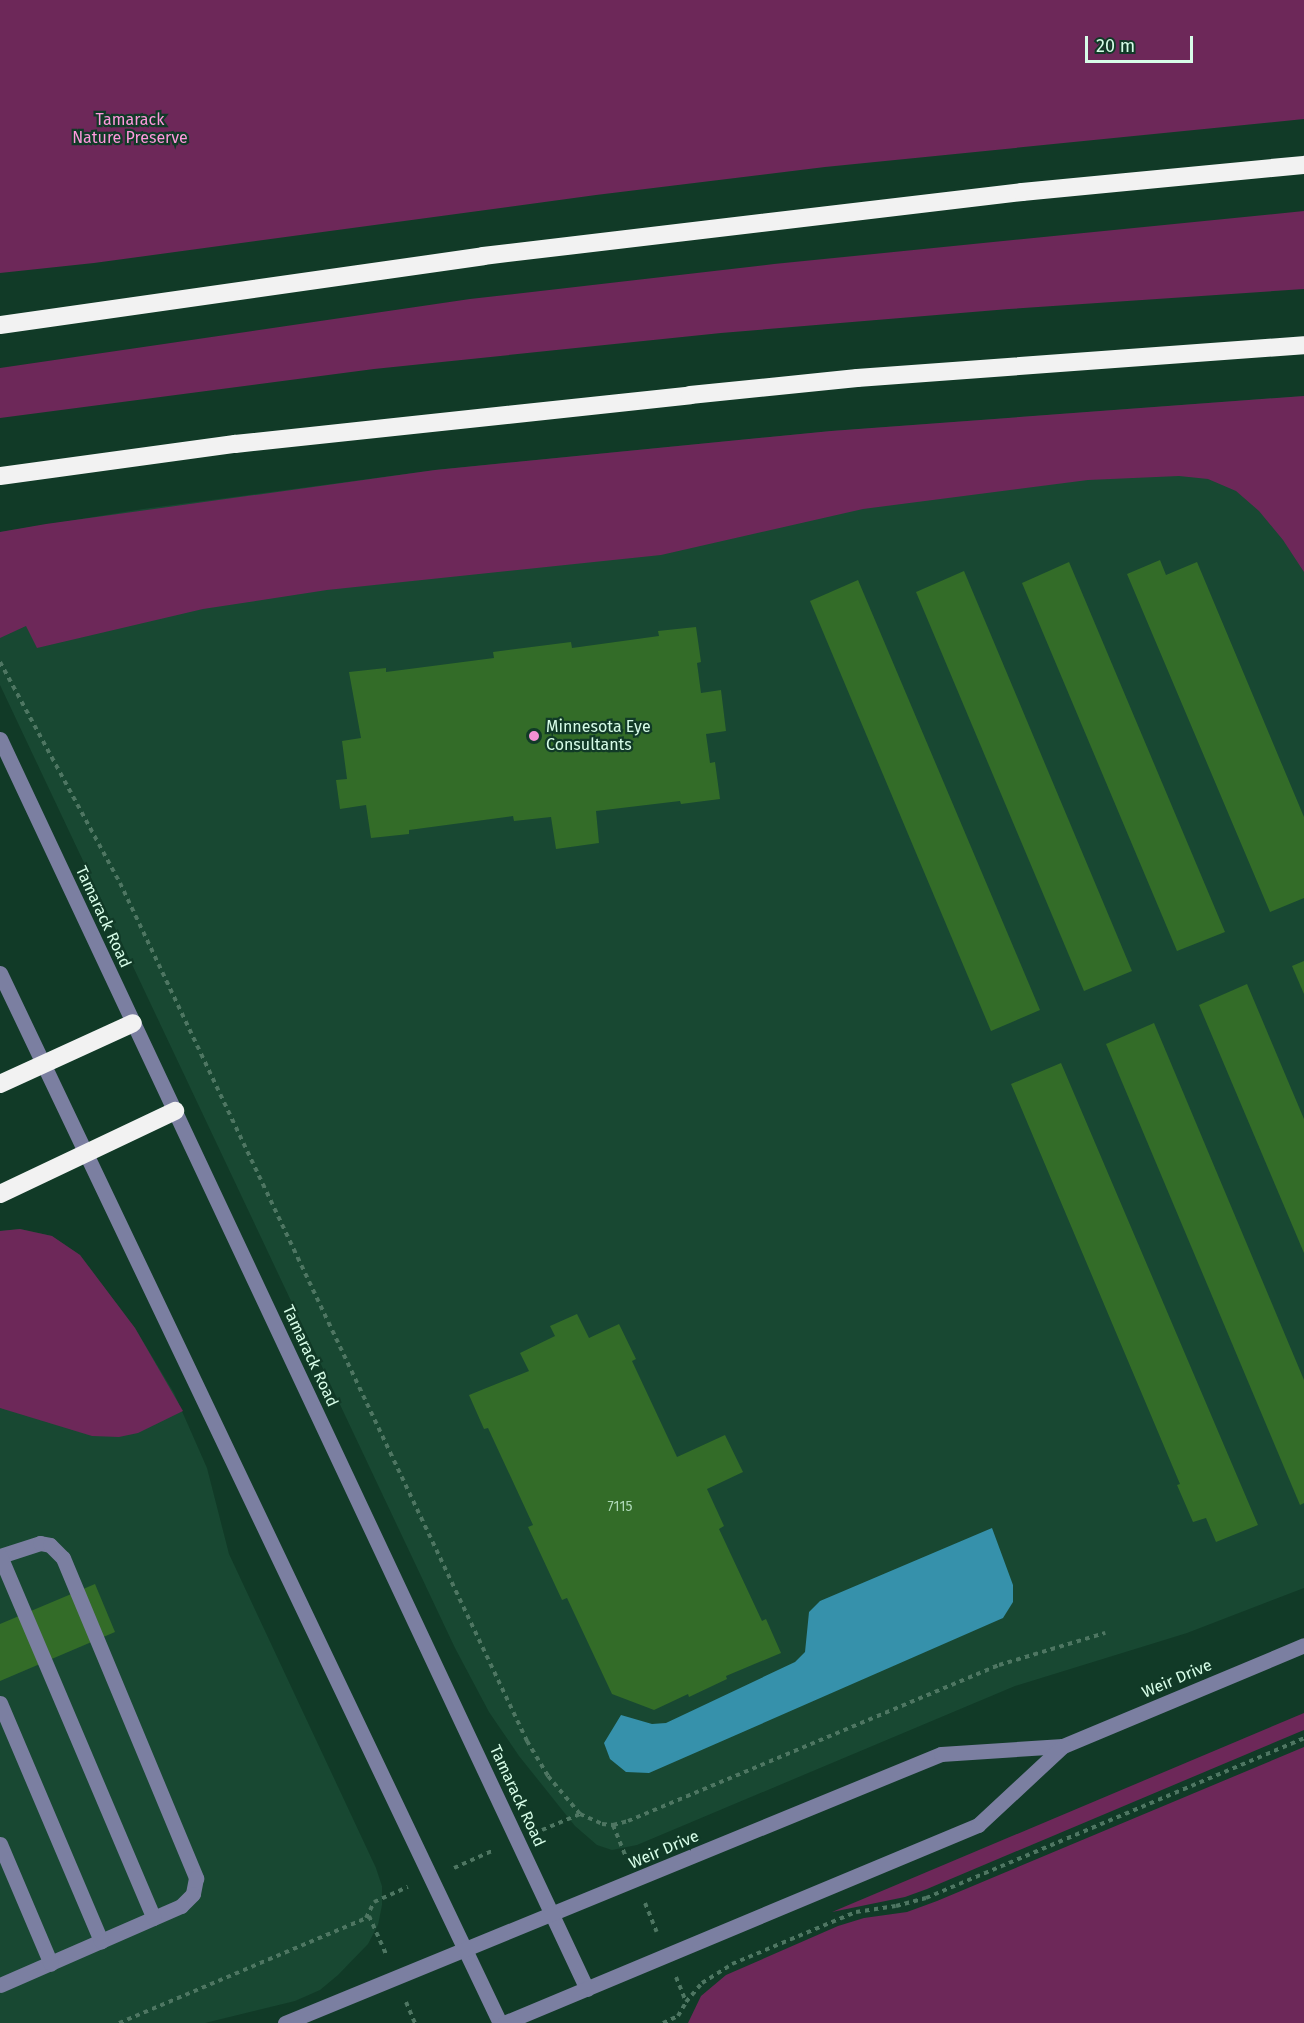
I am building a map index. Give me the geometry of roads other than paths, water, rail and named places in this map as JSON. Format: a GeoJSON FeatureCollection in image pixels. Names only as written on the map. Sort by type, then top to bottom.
{"type":"FeatureCollection","features":[{"type":"Feature","properties":{"kind":"highway"},"geometry":{"type":"LineString","coordinates":[[0,325],[315,278],[541,248],[1022,192],[1304,165]]}},
{"type":"Feature","properties":{"kind":"highway"},"geometry":{"type":"LineString","coordinates":[[0,476],[236,444],[690,394],[881,376],[1304,345]]}},
{"type":"Feature","properties":{"kind":"highway"},"geometry":{"type":"LineString","coordinates":[[0,486],[98,462]]}},
{"type":"Feature","properties":{"kind":"highway"},"geometry":{"type":"LineString","coordinates":[[0,1084],[133,1023]]}},
{"type":"Feature","properties":{"kind":"highway"},"geometry":{"type":"LineString","coordinates":[[0,1194],[175,1111]]}},
{"type":"Feature","properties":{"kind":"street","name":"Tamarack Road"},"geometry":{"type":"LineString","coordinates":[[0,739],[587,1989]]}},
{"type":"Feature","properties":{"kind":"street"},"geometry":{"type":"LineString","coordinates":[[0,972],[464,1949],[502,2023]]}},
{"type":"Feature","properties":{"kind":"street"},"geometry":{"type":"LineString","coordinates":[[0,1985],[51,1964],[181,1906],[190,1898],[194,1889],[195,1873],[59,1553],[46,1543],[28,1545],[0,1556],[154,1918]]}},
{"type":"Feature","properties":{"kind":"street","name":"Weir Drive"},"geometry":{"type":"LineString","coordinates":[[285,2023],[941,1754],[1063,1746],[1304,1645]]}},
{"type":"Feature","properties":{"kind":"street"},"geometry":{"type":"LineString","coordinates":[[0,1703],[101,1941]]}},
{"type":"Feature","properties":{"kind":"street","name":"Weir Drive"},"geometry":{"type":"LineString","coordinates":[[502,2023],[978,1825],[1063,1746]]}},
{"type":"Feature","properties":{"kind":"street"},"geometry":{"type":"LineString","coordinates":[[0,1844],[51,1964]]}},
{"type":"Feature","properties":{"kind":"water"},"geometry":{"type":"Polygon","coordinates":[[[992,1528],[1013,1585],[1013,1602],[1003,1618],[649,1773],[626,1772],[610,1759],[604,1743],[621,1715],[652,1724],[666,1723],[795,1662],[805,1652],[809,1612],[820,1601],[992,1528]]]}},
{"type":"Feature","properties":{"kind":"place","name":"Minnesota Eye Consultants"},"geometry":{"type":"Point","coordinates":[534,736]}},
{"type":"Feature","properties":{"kind":"park label","name":"Tamarack Nature Preserve"},"geometry":{"type":"Point","coordinates":[130,129]}}]}
